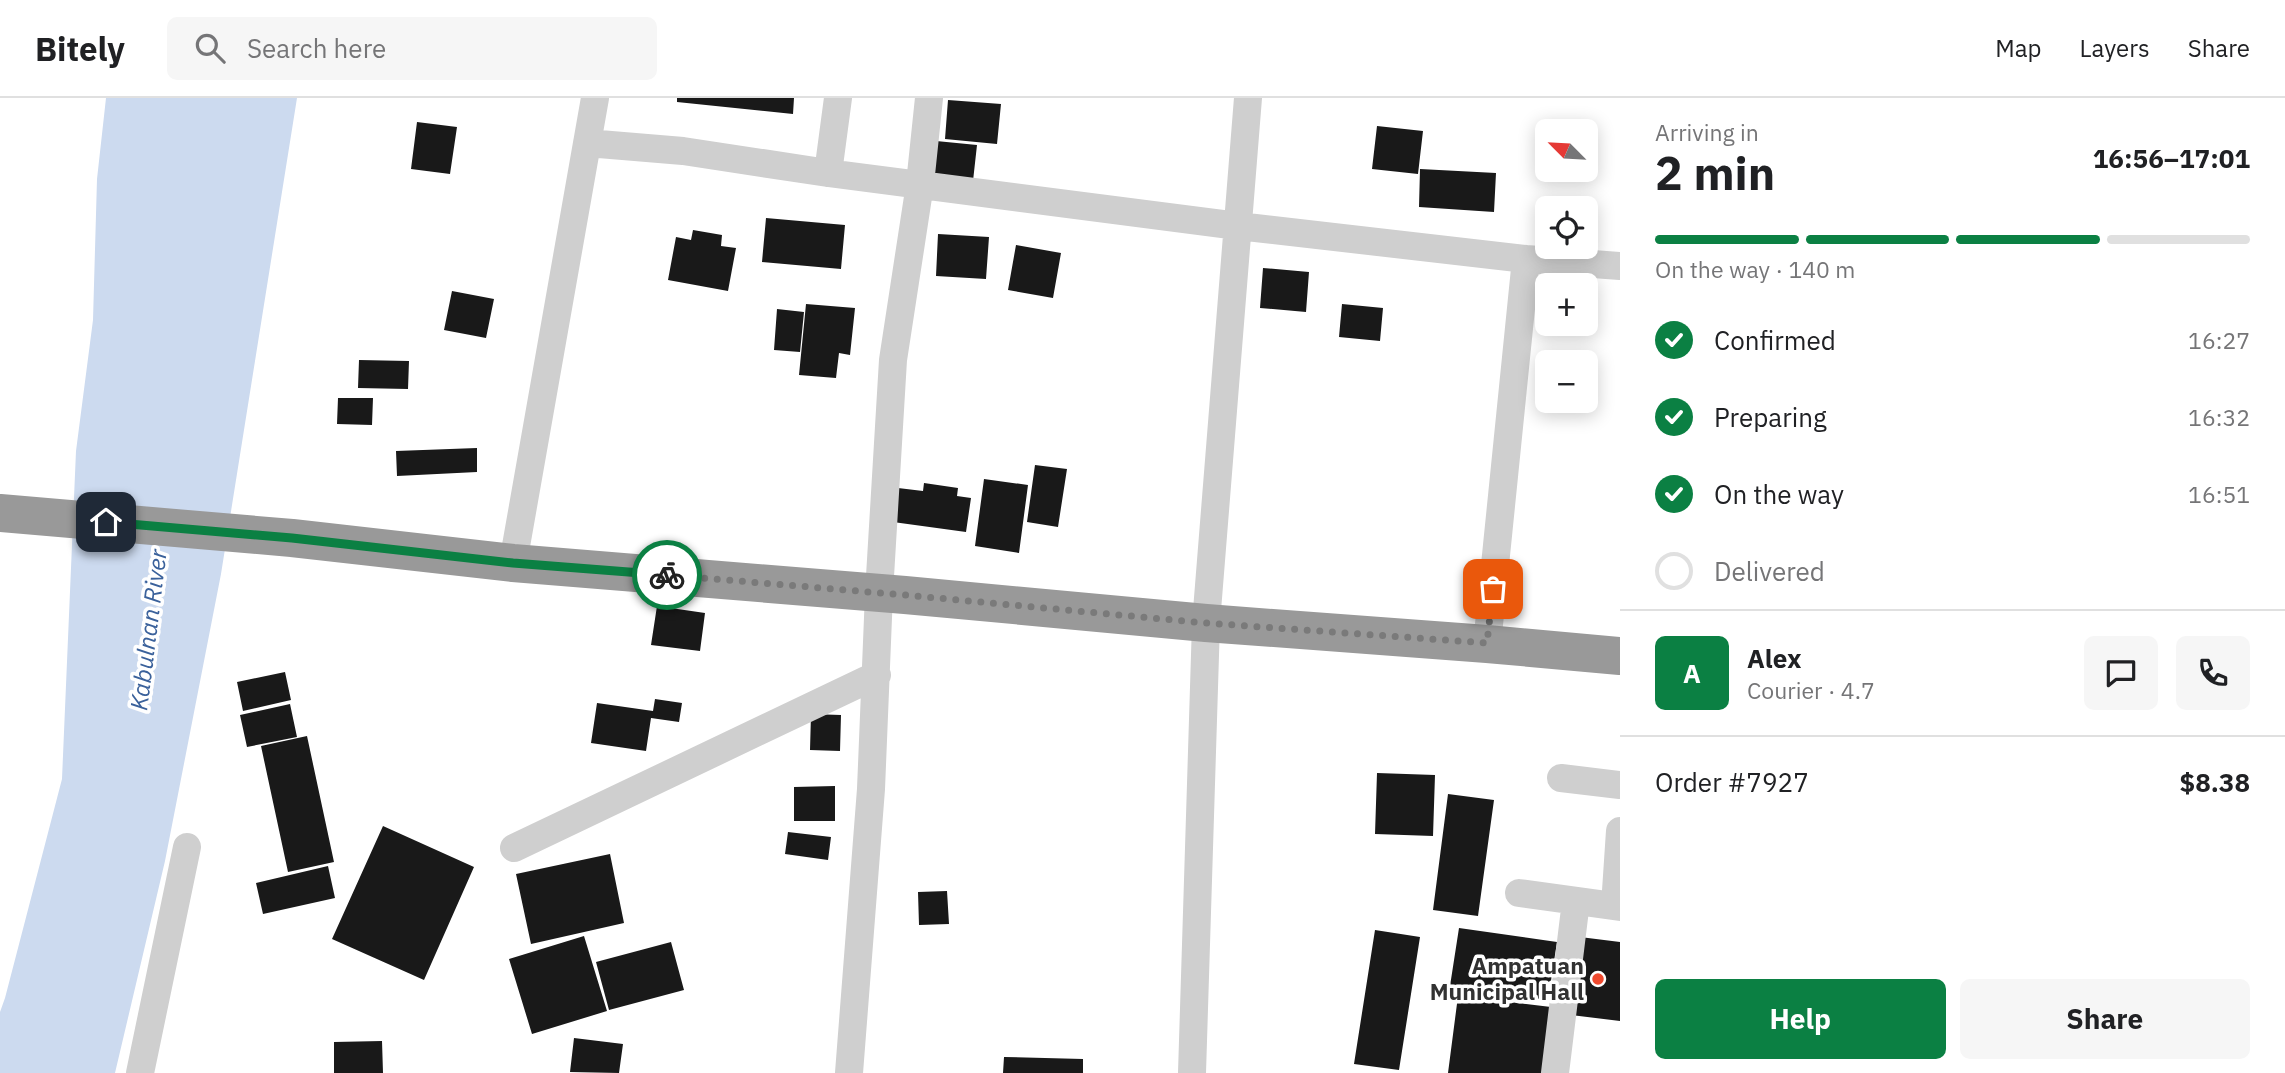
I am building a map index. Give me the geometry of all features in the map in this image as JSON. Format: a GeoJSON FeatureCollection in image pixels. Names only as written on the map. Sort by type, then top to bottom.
{"type":"FeatureCollection","features":[{"type":"Feature","properties":{"kind":"highway"},"geometry":{"type":"LineString","coordinates":[[0,513],[292,538],[513,563],[1620,656]]}},
{"type":"Feature","properties":{"kind":"street"},"geometry":{"type":"LineString","coordinates":[[513,563],[595,98]]}},
{"type":"Feature","properties":{"kind":"street"},"geometry":{"type":"LineString","coordinates":[[828,173],[838,98]]}},
{"type":"Feature","properties":{"kind":"street"},"geometry":{"type":"LineString","coordinates":[[849,1073],[871,789],[893,360],[920,184],[929,98]]}},
{"type":"Feature","properties":{"kind":"street"},"geometry":{"type":"LineString","coordinates":[[1192,1073],[1206,623],[1248,98]]}},
{"type":"Feature","properties":{"kind":"street"},"geometry":{"type":"LineString","coordinates":[[587,143],[683,151],[828,173],[1238,226],[1525,260],[1620,266]]}},
{"type":"Feature","properties":{"kind":"street"},"geometry":{"type":"LineString","coordinates":[[1487,643],[1525,260]]}},
{"type":"Feature","properties":{"kind":"street"},"geometry":{"type":"LineString","coordinates":[[514,848],[877,675]]}},
{"type":"Feature","properties":{"kind":"street"},"geometry":{"type":"LineString","coordinates":[[1561,778],[1620,785]]}},
{"type":"Feature","properties":{"kind":"street"},"geometry":{"type":"LineString","coordinates":[[1519,893],[1617,906],[1620,831]]}},
{"type":"Feature","properties":{"kind":"street"},"geometry":{"type":"LineString","coordinates":[[140,1073],[187,847]]}},
{"type":"Feature","properties":{"kind":"street"},"geometry":{"type":"LineString","coordinates":[[1555,1073],[1576,901]]}},
{"type":"Feature","properties":{"kind":"water","name":"Kabulnan River"},"geometry":{"type":"Polygon","coordinates":[[[106,98],[297,98],[221,574],[165,861],[115,1073],[0,1073],[0,1012],[62,779],[76,451],[93,320],[97,179],[106,98]]]}},
{"type":"Feature","properties":{"kind":"building"},"geometry":{"type":"Polygon","coordinates":[[[677,98],[794,98],[793,114],[677,102],[677,98]]]}},
{"type":"Feature","properties":{"kind":"building"},"geometry":{"type":"Polygon","coordinates":[[[948,100],[1001,104],[997,144],[945,139],[948,100]]]}},
{"type":"Feature","properties":{"kind":"building"},"geometry":{"type":"Polygon","coordinates":[[[417,122],[457,127],[450,174],[411,169],[417,122]]]}},
{"type":"Feature","properties":{"kind":"building"},"geometry":{"type":"Polygon","coordinates":[[[1377,126],[1423,131],[1418,174],[1372,169],[1377,126]]]}},
{"type":"Feature","properties":{"kind":"building"},"geometry":{"type":"Polygon","coordinates":[[[926,140],[977,145],[973,181],[922,177],[926,140]]]}},
{"type":"Feature","properties":{"kind":"building"},"geometry":{"type":"Polygon","coordinates":[[[1420,169],[1496,173],[1494,212],[1419,207],[1420,169]]]}},
{"type":"Feature","properties":{"kind":"building"},"geometry":{"type":"Polygon","coordinates":[[[766,218],[845,225],[841,269],[762,262],[766,218]]]}},
{"type":"Feature","properties":{"kind":"building"},"geometry":{"type":"Polygon","coordinates":[[[693,230],[722,235],[721,246],[736,248],[728,291],[668,280],[676,237],[691,240],[693,230]]]}},
{"type":"Feature","properties":{"kind":"building"},"geometry":{"type":"Polygon","coordinates":[[[938,234],[989,237],[986,279],[936,276],[938,234]]]}},
{"type":"Feature","properties":{"kind":"building"},"geometry":{"type":"Polygon","coordinates":[[[1016,245],[1061,253],[1053,298],[1008,290],[1016,245]]]}},
{"type":"Feature","properties":{"kind":"building"},"geometry":{"type":"Polygon","coordinates":[[[1263,268],[1309,272],[1306,312],[1260,308],[1263,268]]]}},
{"type":"Feature","properties":{"kind":"building"},"geometry":{"type":"Polygon","coordinates":[[[452,291],[494,299],[486,338],[444,330],[452,291]]]}},
{"type":"Feature","properties":{"kind":"building"},"geometry":{"type":"Polygon","coordinates":[[[806,304],[855,308],[850,355],[839,353],[836,378],[799,375],[806,304]]]}},
{"type":"Feature","properties":{"kind":"building"},"geometry":{"type":"Polygon","coordinates":[[[1342,304],[1383,308],[1380,341],[1339,337],[1342,304]]]}},
{"type":"Feature","properties":{"kind":"building"},"geometry":{"type":"Polygon","coordinates":[[[777,309],[804,312],[800,352],[774,350],[777,309]]]}},
{"type":"Feature","properties":{"kind":"building"},"geometry":{"type":"Polygon","coordinates":[[[359,360],[409,361],[408,389],[358,388],[359,360]]]}},
{"type":"Feature","properties":{"kind":"building"},"geometry":{"type":"Polygon","coordinates":[[[338,398],[373,398],[372,425],[337,424],[338,398]]]}},
{"type":"Feature","properties":{"kind":"building"},"geometry":{"type":"Polygon","coordinates":[[[477,448],[477,472],[397,476],[396,451],[477,448]]]}},
{"type":"Feature","properties":{"kind":"building"},"geometry":{"type":"Polygon","coordinates":[[[1035,465],[1067,469],[1058,527],[1027,522],[1035,465]]]}},
{"type":"Feature","properties":{"kind":"building"},"geometry":{"type":"Polygon","coordinates":[[[984,479],[1028,485],[1019,553],[975,546],[984,479]]]}},
{"type":"Feature","properties":{"kind":"building"},"geometry":{"type":"Polygon","coordinates":[[[924,483],[958,488],[957,496],[971,498],[966,532],[893,522],[898,488],[923,491],[924,483]]]}},
{"type":"Feature","properties":{"kind":"building"},"geometry":{"type":"Polygon","coordinates":[[[657,606],[705,613],[700,651],[651,645],[657,606]]]}},
{"type":"Feature","properties":{"kind":"building"},"geometry":{"type":"Polygon","coordinates":[[[285,672],[291,700],[243,711],[237,682],[285,672]]]}},
{"type":"Feature","properties":{"kind":"building"},"geometry":{"type":"Polygon","coordinates":[[[655,699],[682,703],[679,722],[651,718],[646,751],[591,743],[597,703],[653,711],[655,699]]]}},
{"type":"Feature","properties":{"kind":"building"},"geometry":{"type":"Polygon","coordinates":[[[290,704],[297,737],[247,747],[240,715],[290,704]]]}},
{"type":"Feature","properties":{"kind":"building"},"geometry":{"type":"Polygon","coordinates":[[[811,714],[841,715],[840,751],[810,750],[811,714]]]}},
{"type":"Feature","properties":{"kind":"building"},"geometry":{"type":"Polygon","coordinates":[[[307,736],[334,862],[288,872],[261,746],[307,736]]]}},
{"type":"Feature","properties":{"kind":"building"},"geometry":{"type":"Polygon","coordinates":[[[1377,773],[1435,775],[1433,836],[1375,834],[1377,773]]]}},
{"type":"Feature","properties":{"kind":"building"},"geometry":{"type":"Polygon","coordinates":[[[835,786],[835,821],[794,821],[794,787],[835,786]]]}},
{"type":"Feature","properties":{"kind":"building"},"geometry":{"type":"Polygon","coordinates":[[[1448,794],[1494,800],[1478,916],[1433,910],[1448,794]]]}},
{"type":"Feature","properties":{"kind":"building"},"geometry":{"type":"Polygon","coordinates":[[[383,826],[474,867],[424,980],[332,939],[383,826]]]}},
{"type":"Feature","properties":{"kind":"building"},"geometry":{"type":"Polygon","coordinates":[[[788,832],[831,837],[828,860],[785,854],[788,832]]]}},
{"type":"Feature","properties":{"kind":"building"},"geometry":{"type":"Polygon","coordinates":[[[610,854],[624,923],[531,944],[516,874],[610,854]]]}},
{"type":"Feature","properties":{"kind":"building"},"geometry":{"type":"Polygon","coordinates":[[[328,866],[335,898],[263,914],[256,883],[328,866]]]}},
{"type":"Feature","properties":{"kind":"building"},"geometry":{"type":"Polygon","coordinates":[[[947,891],[949,924],[919,925],[918,892],[947,891]]]}},
{"type":"Feature","properties":{"kind":"building"},"geometry":{"type":"Polygon","coordinates":[[[1459,928],[1557,942],[1548,1000],[1450,986],[1459,928]]]}},
{"type":"Feature","properties":{"kind":"building"},"geometry":{"type":"Polygon","coordinates":[[[1375,930],[1420,937],[1399,1070],[1354,1064],[1375,930]]]}},
{"type":"Feature","properties":{"kind":"building"},"geometry":{"type":"Polygon","coordinates":[[[584,936],[607,1011],[532,1034],[509,959],[584,936]]]}},
{"type":"Feature","properties":{"kind":"building","name":"Ampatuan Municipal Hall"},"geometry":{"type":"Polygon","coordinates":[[[1580,937],[1620,942],[1620,1021],[1571,1015],[1580,937]]]}},
{"type":"Feature","properties":{"kind":"building"},"geometry":{"type":"Polygon","coordinates":[[[671,942],[684,990],[609,1010],[596,962],[671,942]]]}},
{"type":"Feature","properties":{"kind":"building"},"geometry":{"type":"Polygon","coordinates":[[[1458,996],[1551,1007],[1543,1073],[1448,1073],[1458,996]]]}},
{"type":"Feature","properties":{"kind":"building"},"geometry":{"type":"Polygon","coordinates":[[[574,1038],[623,1044],[619,1073],[570,1072],[574,1038]]]}},
{"type":"Feature","properties":{"kind":"building"},"geometry":{"type":"Polygon","coordinates":[[[382,1041],[383,1073],[334,1073],[334,1042],[382,1041]]]}},
{"type":"Feature","properties":{"kind":"building"},"geometry":{"type":"Polygon","coordinates":[[[1004,1057],[1083,1059],[1083,1073],[1003,1073],[1004,1057]]]}},
{"type":"Feature","properties":{"kind":"way so far"},"geometry":{"type":"LineString","coordinates":[[667,575],[1206,623],[1487,643],[1493,589]]}},
{"type":"Feature","properties":{"kind":"place","name":"Ampatuan Municipal Hall"},"geometry":{"type":"Point","coordinates":[1598,979]}},
{"type":"Feature","properties":{"kind":"route"},"geometry":{"type":"LineString","coordinates":[[106,522],[292,538],[513,563],[667,575]]}}]}
